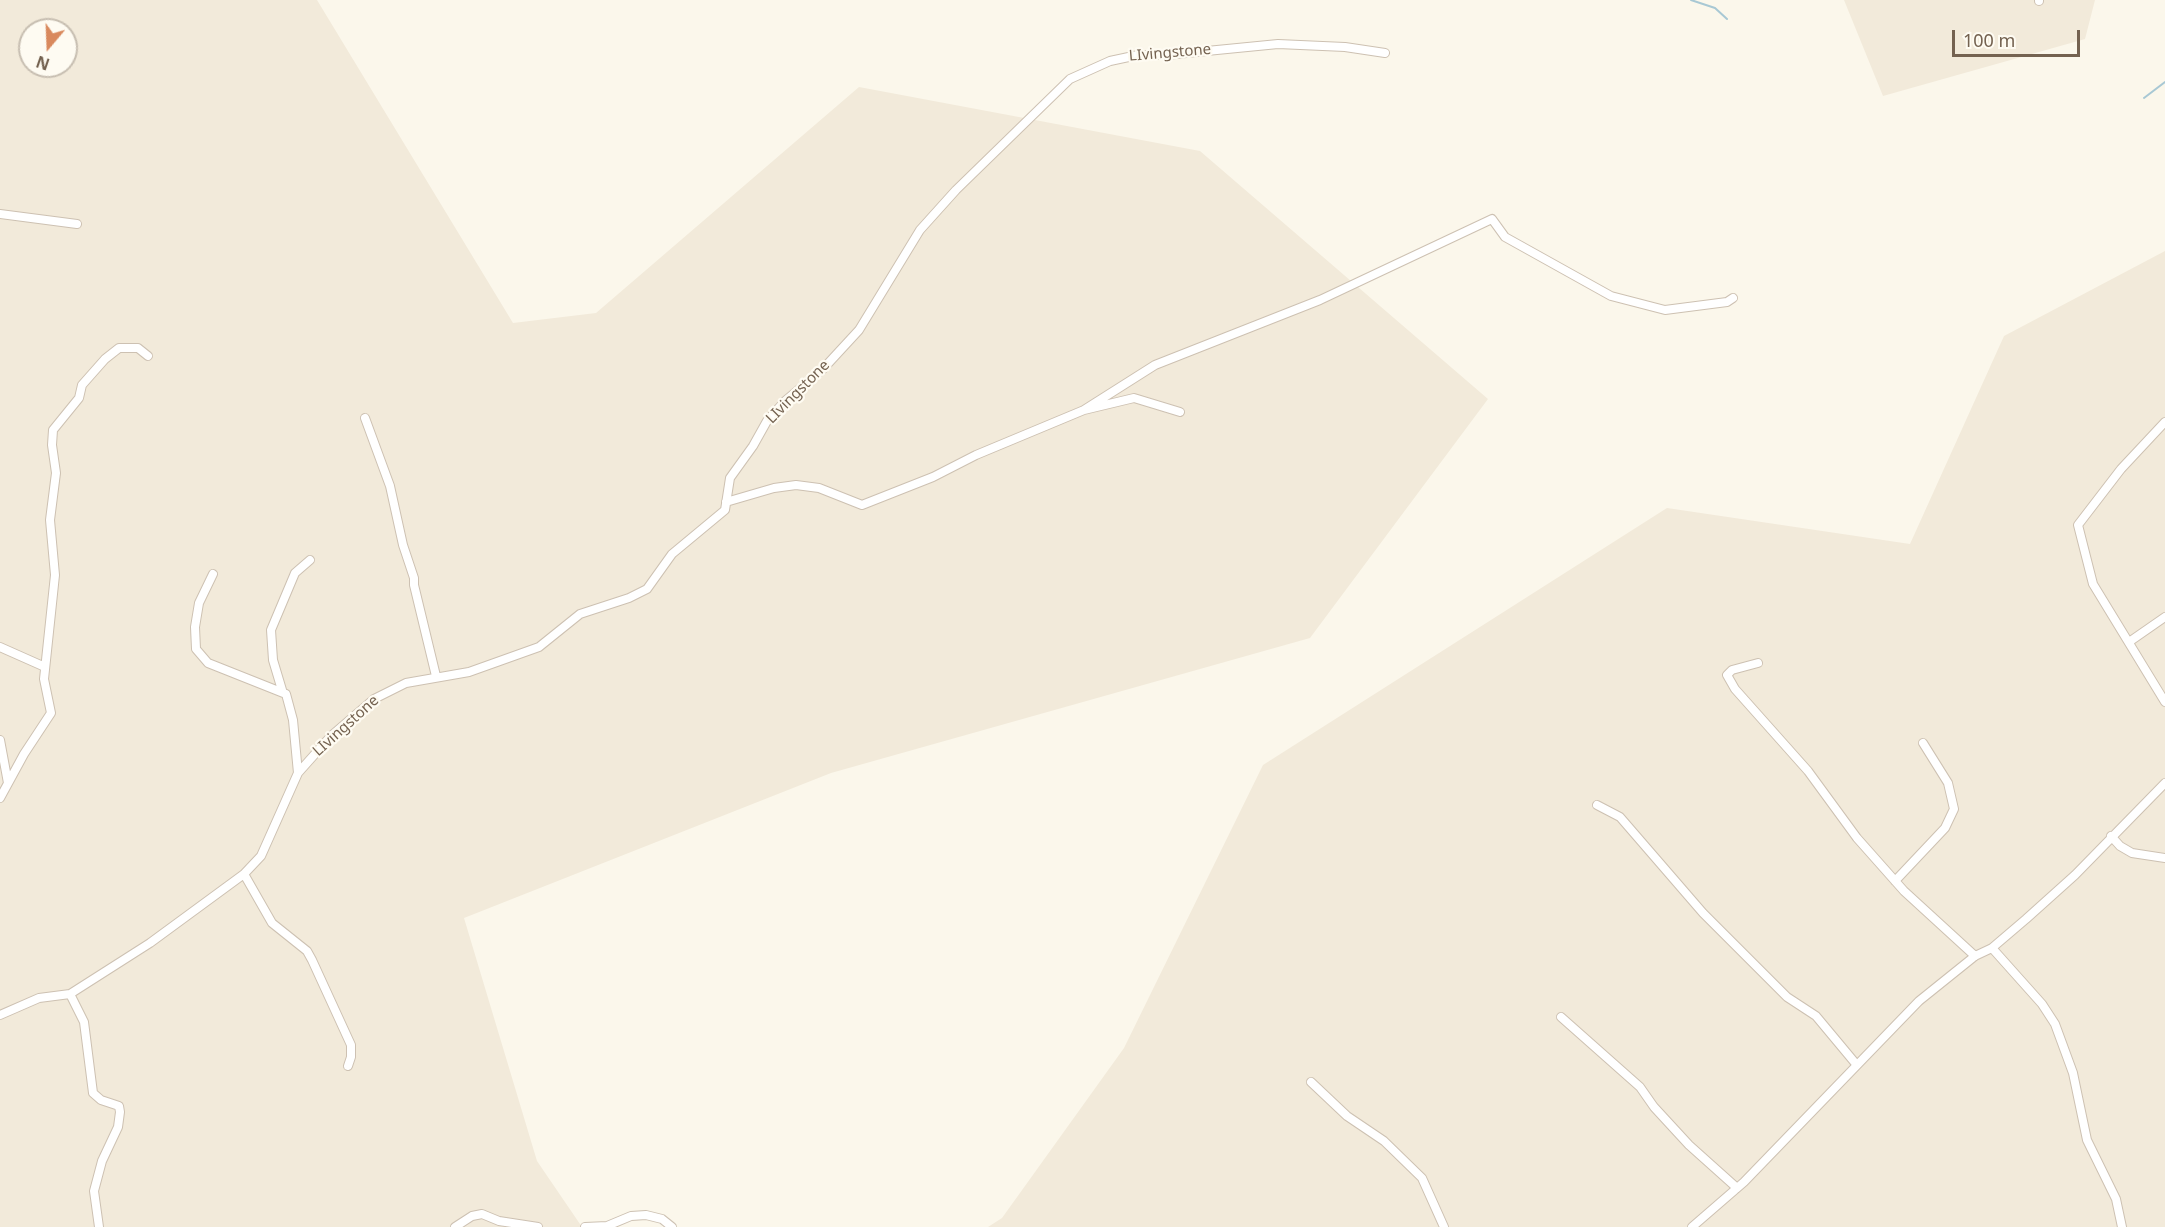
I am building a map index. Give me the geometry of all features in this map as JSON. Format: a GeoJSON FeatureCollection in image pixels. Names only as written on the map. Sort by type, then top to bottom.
{"type":"FeatureCollection","features":[{"type":"Feature","properties":{"kind":"street","name":"LIvingstone"},"geometry":{"type":"LineString","coordinates":[[0,1015],[39,998],[70,994],[150,943],[244,874],[261,856],[298,772],[331,736],[374,699],[398,686],[436,676],[469,672],[539,647],[580,614],[639,594],[646,589],[672,554],[717,519],[725,510],[734,469],[748,454],[767,421],[785,401],[823,369],[859,330],[920,230],[957,190],[1070,79],[1110,61],[1138,55],[1166,56],[1278,44],[1346,47],[1385,53]]}},
{"type":"Feature","properties":{"kind":"street"},"geometry":{"type":"LineString","coordinates":[[0,214],[77,224]]}},
{"type":"Feature","properties":{"kind":"street"},"geometry":{"type":"LineString","coordinates":[[1084,410],[1155,365],[1320,300],[1492,219],[1505,237],[1611,296],[1665,310],[1727,302],[1734,298]]}},
{"type":"Feature","properties":{"kind":"street"},"geometry":{"type":"LineString","coordinates":[[0,798],[51,713],[44,679],[55,575],[50,520],[56,473],[53,430],[79,398],[82,385],[112,353],[119,348],[138,348],[148,356]]}},
{"type":"Feature","properties":{"kind":"street"},"geometry":{"type":"LineString","coordinates":[[726,502],[774,488],[796,486],[819,488],[862,505],[933,477],[976,455],[1084,410],[1134,398],[1180,412]]}},
{"type":"Feature","properties":{"kind":"street"},"geometry":{"type":"LineString","coordinates":[[365,418],[390,486],[436,676]]}},
{"type":"Feature","properties":{"kind":"street"},"geometry":{"type":"LineString","coordinates":[[2165,422],[2121,469],[2078,525],[2093,584],[2165,702]]}},
{"type":"Feature","properties":{"kind":"street"},"geometry":{"type":"LineString","coordinates":[[298,772],[292,714],[288,697],[282,690],[273,660],[271,630],[295,573],[310,560]]}},
{"type":"Feature","properties":{"kind":"street"},"geometry":{"type":"LineString","coordinates":[[213,574],[197,613],[194,641],[198,654],[208,663],[282,690]]}},
{"type":"Feature","properties":{"kind":"street"},"geometry":{"type":"LineString","coordinates":[[2129,642],[2165,617]]}},
{"type":"Feature","properties":{"kind":"street"},"geometry":{"type":"LineString","coordinates":[[0,647],[45,667]]}},
{"type":"Feature","properties":{"kind":"street"},"geometry":{"type":"LineString","coordinates":[[1758,663],[1732,670],[1727,675],[1735,689],[1764,718],[1773,733],[1809,771],[1857,838],[1895,881],[1975,956]]}},
{"type":"Feature","properties":{"kind":"street"},"geometry":{"type":"LineString","coordinates":[[0,740],[8,783]]}},
{"type":"Feature","properties":{"kind":"street"},"geometry":{"type":"LineString","coordinates":[[1895,881],[1945,828],[1954,809],[1948,783],[1923,743]]}},
{"type":"Feature","properties":{"kind":"street"},"geometry":{"type":"LineString","coordinates":[[1692,1227],[1737,1188],[1919,1001],[1975,956],[1992,948],[2075,875],[2165,783]]}},
{"type":"Feature","properties":{"kind":"street"},"geometry":{"type":"LineString","coordinates":[[1597,805],[1620,817],[1702,914],[1787,997],[1816,1016],[1856,1064]]}},
{"type":"Feature","properties":{"kind":"street"},"geometry":{"type":"LineString","coordinates":[[2111,836],[2120,846],[2132,853],[2165,858]]}},
{"type":"Feature","properties":{"kind":"street"},"geometry":{"type":"LineString","coordinates":[[244,874],[272,923],[307,951],[312,960],[351,1044],[351,1057],[348,1065]]}},
{"type":"Feature","properties":{"kind":"street"},"geometry":{"type":"LineString","coordinates":[[1992,948],[2042,1004],[2055,1024],[2073,1072],[2086,1140],[2116,1199],[2121,1227]]}},
{"type":"Feature","properties":{"kind":"street"},"geometry":{"type":"LineString","coordinates":[[70,994],[84,1022],[93,1093],[101,1100],[119,1106],[120,1112],[118,1127],[102,1161],[94,1191],[99,1227]]}},
{"type":"Feature","properties":{"kind":"street"},"geometry":{"type":"LineString","coordinates":[[1561,1017],[1640,1087],[1654,1107],[1689,1144],[1737,1188]]}},
{"type":"Feature","properties":{"kind":"street"},"geometry":{"type":"LineString","coordinates":[[1311,1082],[1337,1108],[1384,1141],[1422,1178],[1444,1227]]}},
{"type":"Feature","properties":{"kind":"street"},"geometry":{"type":"LineString","coordinates":[[455,1227],[472,1216],[483,1214],[499,1221],[538,1227]]}},
{"type":"Feature","properties":{"kind":"street"},"geometry":{"type":"LineString","coordinates":[[585,1227],[607,1226],[631,1216],[646,1215],[662,1219],[672,1227]]}},
{"type":"Feature","properties":{"kind":"shaded area"},"geometry":{"type":"Polygon","coordinates":[[[0,0],[317,0],[513,323],[596,313],[859,87],[1200,151],[1488,399],[1310,638],[831,773],[464,918],[537,1161],[582,1227],[0,1227],[0,0]]]}},
{"type":"Feature","properties":{"kind":"shaded area"},"geometry":{"type":"Polygon","coordinates":[[[1844,0],[2095,0],[2085,39],[1883,96],[1844,0]]]}},
{"type":"Feature","properties":{"kind":"shaded area"},"geometry":{"type":"Polygon","coordinates":[[[2165,251],[2165,1227],[988,1227],[1002,1218],[1124,1048],[1263,765],[1667,508],[1910,544],[2004,336],[2165,251]]]}},
{"type":"Feature","properties":{"kind":"waterway"},"geometry":{"type":"LineString","coordinates":[[1691,0],[1715,8],[1727,19]]}},
{"type":"Feature","properties":{"kind":"waterway"},"geometry":{"type":"LineString","coordinates":[[2144,98],[2165,82]]}}]}
